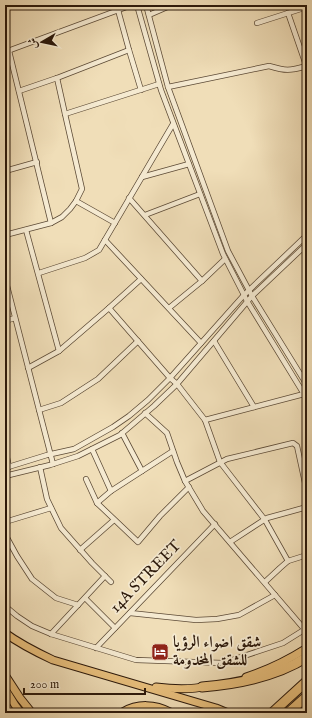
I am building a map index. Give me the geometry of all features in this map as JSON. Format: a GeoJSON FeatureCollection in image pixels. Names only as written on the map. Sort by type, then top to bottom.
{"type":"FeatureCollection","features":[{"type":"Feature","properties":{"kind":"highway"},"geometry":{"type":"LineString","coordinates":[[202,687],[223,686],[261,677],[293,666],[307,658]]}},
{"type":"Feature","properties":{"kind":"highway"},"geometry":{"type":"LineString","coordinates":[[272,713],[307,681]]}},
{"type":"Feature","properties":{"kind":"highway"},"geometry":{"type":"LineString","coordinates":[[288,713],[307,696]]}},
{"type":"Feature","properties":{"kind":"highway"},"geometry":{"type":"LineString","coordinates":[[123,713],[134,708],[151,706],[170,713]]}},
{"type":"Feature","properties":{"kind":"main road"},"geometry":{"type":"LineString","coordinates":[[5,633],[18,643],[53,660],[216,708],[228,713]]}},
{"type":"Feature","properties":{"kind":"main road"},"geometry":{"type":"LineString","coordinates":[[102,674],[149,686],[168,688],[202,687],[240,679],[254,674],[285,661],[307,648]]}},
{"type":"Feature","properties":{"kind":"main road"},"geometry":{"type":"LineString","coordinates":[[5,675],[32,713]]}},
{"type":"Feature","properties":{"kind":"main road"},"geometry":{"type":"LineString","coordinates":[[5,689],[21,713]]}},
{"type":"Feature","properties":{"kind":"street"},"geometry":{"type":"LineString","coordinates":[[51,223],[19,91],[7,52],[132,5]]}},
{"type":"Feature","properties":{"kind":"street"},"geometry":{"type":"LineString","coordinates":[[137,5],[159,84],[225,259],[244,296],[306,396],[254,407],[205,420]]}},
{"type":"Feature","properties":{"kind":"street"},"geometry":{"type":"LineString","coordinates":[[146,5],[168,87],[228,251],[249,291],[307,385]]}},
{"type":"Feature","properties":{"kind":"street"},"geometry":{"type":"LineString","coordinates":[[149,15],[172,5]]}},
{"type":"Feature","properties":{"kind":"street"},"geometry":{"type":"LineString","coordinates":[[257,23],[307,7]]}},
{"type":"Feature","properties":{"kind":"street"},"geometry":{"type":"LineString","coordinates":[[118,10],[141,90]]}},
{"type":"Feature","properties":{"kind":"street"},"geometry":{"type":"LineString","coordinates":[[168,87],[268,66],[284,70],[307,67],[288,13]]}},
{"type":"Feature","properties":{"kind":"street"},"geometry":{"type":"LineString","coordinates":[[19,91],[129,50]]}},
{"type":"Feature","properties":{"kind":"street"},"geometry":{"type":"LineString","coordinates":[[5,235],[51,223],[62,217],[76,201],[82,189],[57,78]]}},
{"type":"Feature","properties":{"kind":"street"},"geometry":{"type":"LineString","coordinates":[[65,114],[159,84]]}},
{"type":"Feature","properties":{"kind":"street"},"geometry":{"type":"LineString","coordinates":[[39,273],[85,258],[99,250],[174,124]]}},
{"type":"Feature","properties":{"kind":"street"},"geometry":{"type":"LineString","coordinates":[[5,171],[37,162]]}},
{"type":"Feature","properties":{"kind":"street"},"geometry":{"type":"LineString","coordinates":[[142,177],[189,164]]}},
{"type":"Feature","properties":{"kind":"street"},"geometry":{"type":"LineString","coordinates":[[145,215],[200,194]]}},
{"type":"Feature","properties":{"kind":"street"},"geometry":{"type":"LineString","coordinates":[[130,198],[202,281]]}},
{"type":"Feature","properties":{"kind":"street"},"geometry":{"type":"LineString","coordinates":[[76,201],[115,223]]}},
{"type":"Feature","properties":{"kind":"street"},"geometry":{"type":"LineString","coordinates":[[26,230],[39,273],[59,351]]}},
{"type":"Feature","properties":{"kind":"street"},"geometry":{"type":"LineString","coordinates":[[5,448],[7,467],[74,449],[113,427],[129,416],[170,378],[244,296],[307,235]]}},
{"type":"Feature","properties":{"kind":"street"},"geometry":{"type":"LineString","coordinates":[[105,240],[201,343]]}},
{"type":"Feature","properties":{"kind":"street"},"geometry":{"type":"LineString","coordinates":[[5,476],[78,456],[120,435],[177,384],[247,301],[307,244]]}},
{"type":"Feature","properties":{"kind":"street"},"geometry":{"type":"LineString","coordinates":[[169,308],[202,281],[225,259]]}},
{"type":"Feature","properties":{"kind":"street"},"geometry":{"type":"LineString","coordinates":[[28,368],[59,351],[141,279]]}},
{"type":"Feature","properties":{"kind":"street"},"geometry":{"type":"LineString","coordinates":[[5,280],[53,464]]}},
{"type":"Feature","properties":{"kind":"street"},"geometry":{"type":"LineString","coordinates":[[109,308],[170,378],[177,384],[205,420],[220,462],[265,520],[288,561]]}},
{"type":"Feature","properties":{"kind":"street"},"geometry":{"type":"LineString","coordinates":[[5,321],[15,318]]}},
{"type":"Feature","properties":{"kind":"street"},"geometry":{"type":"LineString","coordinates":[[39,410],[61,403],[98,379],[138,341]]}},
{"type":"Feature","properties":{"kind":"street"},"geometry":{"type":"LineString","coordinates":[[214,341],[254,407]]}},
{"type":"Feature","properties":{"kind":"street"},"geometry":{"type":"LineString","coordinates":[[5,606],[16,616],[32,626],[51,634],[136,660],[223,663],[283,643],[306,629],[203,511],[185,481],[167,433],[145,413]]}},
{"type":"Feature","properties":{"kind":"street"},"geometry":{"type":"LineString","coordinates":[[122,433],[142,471]]}},
{"type":"Feature","properties":{"kind":"street"},"geometry":{"type":"LineString","coordinates":[[185,481],[227,459],[293,443],[297,446],[307,492]]}},
{"type":"Feature","properties":{"kind":"street"},"geometry":{"type":"LineString","coordinates":[[92,449],[111,491]]}},
{"type":"Feature","properties":{"kind":"street"},"geometry":{"type":"LineString","coordinates":[[97,503],[111,491],[173,451]]}},
{"type":"Feature","properties":{"kind":"street"},"geometry":{"type":"LineString","coordinates":[[40,467],[47,500],[61,528],[111,582]]}},
{"type":"Feature","properties":{"kind":"street"},"geometry":{"type":"LineString","coordinates":[[86,479],[97,503],[138,542],[160,516],[189,487]]}},
{"type":"Feature","properties":{"kind":"street"},"geometry":{"type":"LineString","coordinates":[[230,542],[267,518],[307,507]]}},
{"type":"Feature","properties":{"kind":"street"},"geometry":{"type":"LineString","coordinates":[[5,522],[51,508]]}},
{"type":"Feature","properties":{"kind":"street"},"geometry":{"type":"LineString","coordinates":[[80,550],[114,520]]}},
{"type":"Feature","properties":{"kind":"street","name":"14A STREET"},"geometry":{"type":"LineString","coordinates":[[96,648],[215,524]]}},
{"type":"Feature","properties":{"kind":"street"},"geometry":{"type":"LineString","coordinates":[[5,534],[32,579],[56,598],[78,605]]}},
{"type":"Feature","properties":{"kind":"street"},"geometry":{"type":"LineString","coordinates":[[265,582],[288,561],[307,554]]}},
{"type":"Feature","properties":{"kind":"street"},"geometry":{"type":"LineString","coordinates":[[51,634],[105,576]]}},
{"type":"Feature","properties":{"kind":"street"},"geometry":{"type":"LineString","coordinates":[[130,613],[196,620],[217,619],[239,615],[275,594]]}},
{"type":"Feature","properties":{"kind":"street"},"geometry":{"type":"LineString","coordinates":[[85,598],[115,628]]}},
{"type":"Feature","properties":{"kind":"place","name":"شقق اضواء الرؤيا للشقق المخدومة"},"geometry":{"type":"Point","coordinates":[160,652]}}]}
